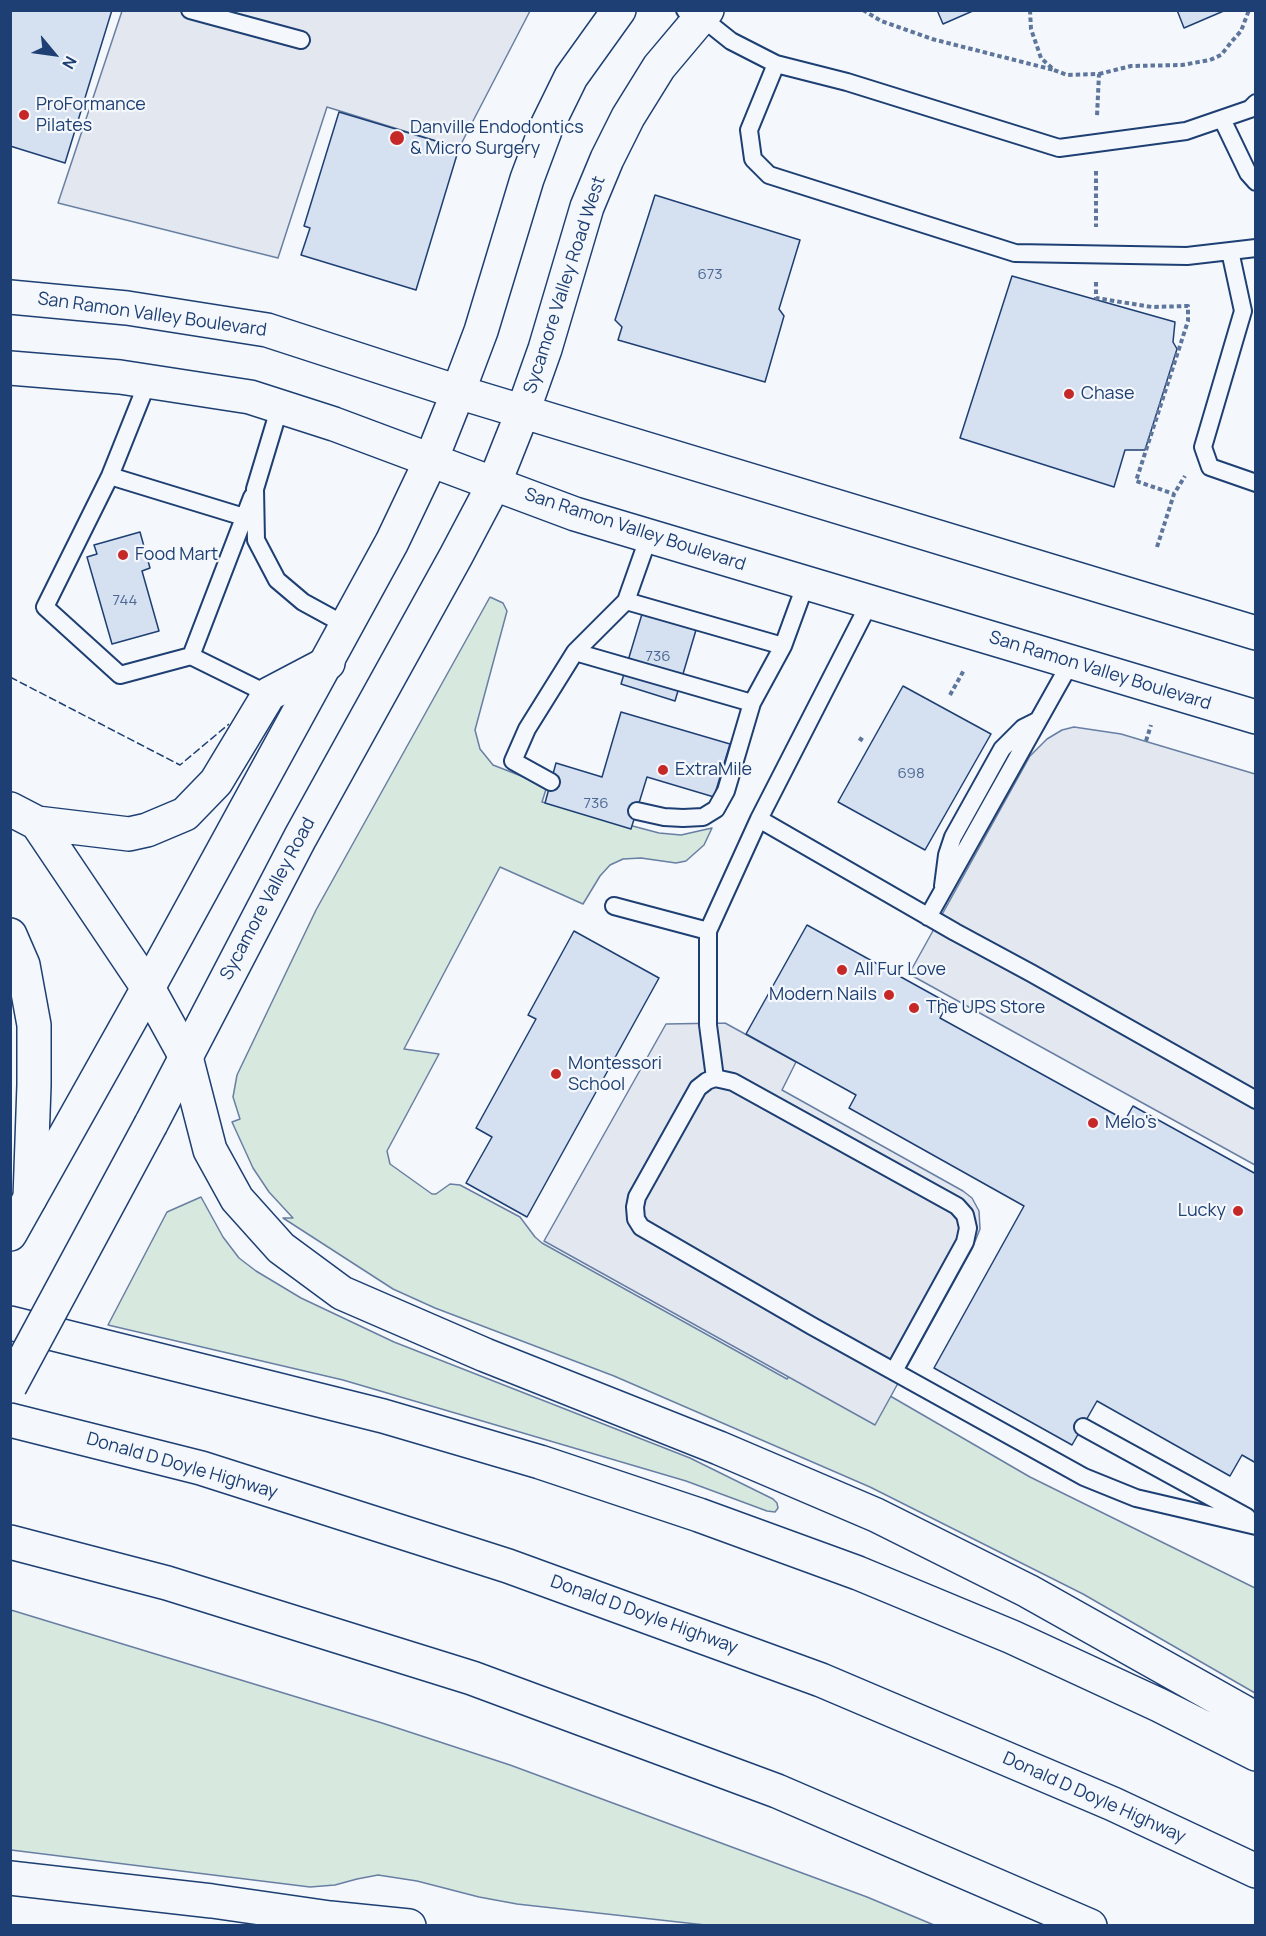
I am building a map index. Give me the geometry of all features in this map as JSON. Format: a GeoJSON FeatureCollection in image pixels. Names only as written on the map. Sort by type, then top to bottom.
{"type":"FeatureCollection","features":[{"type":"Feature","properties":{"kind":"main road"},"geometry":{"type":"LineString","coordinates":[[10,1233],[328,663],[392,542],[431,460],[481,331],[527,179],[546,128],[572,77],[619,10]]}},
{"type":"Feature","properties":{"kind":"main road","name":"Sycamore Valley Road West"},"geometry":{"type":"LineString","coordinates":[[523,411],[545,349],[587,207],[607,159],[628,117],[659,67],[698,13]]}},
{"type":"Feature","properties":{"kind":"main road","name":"San Ramon Valley Boulevard"},"geometry":{"type":"LineString","coordinates":[[10,297],[128,308],[267,330],[458,392],[1256,633]]}},
{"type":"Feature","properties":{"kind":"main road","name":"San Ramon Valley Boulevard"},"geometry":{"type":"LineString","coordinates":[[10,368],[109,376],[250,397],[431,460],[575,514],[1256,717]]}},
{"type":"Feature","properties":{"kind":"main road","name":"Sycamore Valley Road"},"geometry":{"type":"LineString","coordinates":[[10,1386],[186,1058],[300,838],[494,484],[523,411]]}},
{"type":"Feature","properties":{"kind":"main road"},"geometry":{"type":"LineString","coordinates":[[24,816],[129,834],[147,830],[185,814],[216,782],[269,694],[328,663]]}},
{"type":"Feature","properties":{"kind":"main road"},"geometry":{"type":"LineString","coordinates":[[24,816],[148,988],[186,1058],[210,1150],[237,1199],[281,1248],[342,1293],[485,1356],[719,1448],[876,1515],[1028,1591],[1256,1719]]}},
{"type":"Feature","properties":{"kind":"main road"},"geometry":{"type":"LineString","coordinates":[[10,935],[24,965],[34,1025],[30,1198]]}},
{"type":"Feature","properties":{"kind":"main road"},"geometry":{"type":"LineString","coordinates":[[10,1323],[384,1416],[540,1462],[699,1515],[858,1573],[1012,1637],[1159,1705],[1256,1754]]}},
{"type":"Feature","properties":{"kind":"main road","name":"Donald D Doyle Highway"},"geometry":{"type":"LineString","coordinates":[[10,1420],[201,1468],[508,1566],[598,1598],[821,1680],[1113,1804],[1256,1871]]}},
{"type":"Feature","properties":{"kind":"main road"},"geometry":{"type":"LineString","coordinates":[[10,1542],[167,1583],[472,1678],[777,1791],[1090,1926]]}},
{"type":"Feature","properties":{"kind":"main road"},"geometry":{"type":"LineString","coordinates":[[10,1878],[409,1926]]}},
{"type":"Feature","properties":{"kind":"lane"},"geometry":{"type":"LineString","coordinates":[[190,10],[301,40]]}},
{"type":"Feature","properties":{"kind":"lane"},"geometry":{"type":"LineString","coordinates":[[698,13],[731,41],[776,64],[847,82],[1059,148],[1186,131],[1250,109],[1256,104]]}},
{"type":"Feature","properties":{"kind":"lane"},"geometry":{"type":"LineString","coordinates":[[776,64],[749,130],[753,159],[769,175],[1015,253],[1187,256],[1256,248]]}},
{"type":"Feature","properties":{"kind":"lane"},"geometry":{"type":"LineString","coordinates":[[1222,119],[1248,173],[1256,182]]}},
{"type":"Feature","properties":{"kind":"lane"},"geometry":{"type":"LineString","coordinates":[[1230,251],[1243,311],[1203,447],[1210,466],[1256,483]]}},
{"type":"Feature","properties":{"kind":"lane"},"geometry":{"type":"LineString","coordinates":[[148,381],[110,476],[45,607],[120,675],[191,656],[301,711]]}},
{"type":"Feature","properties":{"kind":"lane"},"geometry":{"type":"LineString","coordinates":[[191,656],[255,489],[280,406]]}},
{"type":"Feature","properties":{"kind":"lane"},"geometry":{"type":"LineString","coordinates":[[110,476],[244,517]]}},
{"type":"Feature","properties":{"kind":"lane"},"geometry":{"type":"LineString","coordinates":[[255,489],[256,540],[278,580],[303,602],[347,626]]}},
{"type":"Feature","properties":{"kind":"lane"},"geometry":{"type":"LineString","coordinates":[[551,782],[513,761],[527,729],[575,652],[626,601],[649,536]]}},
{"type":"Feature","properties":{"kind":"lane"},"geometry":{"type":"LineString","coordinates":[[637,811],[664,817],[683,818],[704,817],[716,809],[726,791],[752,703],[783,646],[806,583]]}},
{"type":"Feature","properties":{"kind":"lane"},"geometry":{"type":"LineString","coordinates":[[626,601],[783,646]]}},
{"type":"Feature","properties":{"kind":"lane"},"geometry":{"type":"LineString","coordinates":[[715,1078],[708,1025],[708,931],[759,819],[870,602]]}},
{"type":"Feature","properties":{"kind":"lane"},"geometry":{"type":"LineString","coordinates":[[575,652],[752,703]]}},
{"type":"Feature","properties":{"kind":"lane"},"geometry":{"type":"LineString","coordinates":[[928,917],[1071,662]]}},
{"type":"Feature","properties":{"kind":"lane"},"geometry":{"type":"LineString","coordinates":[[759,819],[928,917],[1256,1100]]}},
{"type":"Feature","properties":{"kind":"lane"},"geometry":{"type":"LineString","coordinates":[[614,906],[708,931]]}},
{"type":"Feature","properties":{"kind":"lane"},"geometry":{"type":"LineString","coordinates":[[894,1371],[965,1242],[968,1228],[965,1215],[957,1206],[733,1082],[715,1078],[707,1081],[698,1088],[637,1197],[634,1207],[636,1219],[641,1227],[894,1371],[1084,1477],[1136,1498],[1256,1524]]}},
{"type":"Feature","properties":{"kind":"lane"},"geometry":{"type":"LineString","coordinates":[[1083,1427],[1256,1524]]}},
{"type":"Feature","properties":{"kind":"path"},"geometry":{"type":"LineString","coordinates":[[863,10],[881,21],[932,39],[1054,70]]}},
{"type":"Feature","properties":{"kind":"path"},"geometry":{"type":"LineString","coordinates":[[1099,74],[1131,66],[1182,64],[1210,60],[1221,55],[1241,31],[1249,10]]}},
{"type":"Feature","properties":{"kind":"path"},"geometry":{"type":"LineString","coordinates":[[1157,547],[1174,494],[1203,447]]}},
{"type":"Feature","properties":{"kind":"path"},"geometry":{"type":"LineString","coordinates":[[950,695],[964,670]]}},
{"type":"Feature","properties":{"kind":"path"},"geometry":{"type":"LineString","coordinates":[[1146,741],[1151,725]]}},
{"type":"Feature","properties":{"kind":"path"},"geometry":{"type":"LineString","coordinates":[[859,738],[865,742]]}},
{"type":"Feature","properties":{"kind":"shaded area"},"geometry":{"type":"Polygon","coordinates":[[[122,11],[530,11],[459,148],[327,107],[278,258],[58,203],[122,11]]]}},
{"type":"Feature","properties":{"kind":"shaded area"},"geometry":{"type":"Polygon","coordinates":[[[490,597],[503,603],[507,611],[475,730],[480,749],[493,765],[547,786],[542,802],[659,833],[681,835],[712,828],[704,845],[686,861],[676,863],[641,858],[623,859],[610,865],[600,876],[583,904],[500,867],[404,1049],[439,1054],[387,1151],[390,1164],[432,1194],[436,1194],[450,1184],[460,1185],[520,1217],[542,1243],[787,1379],[804,1355],[866,1382],[1030,1477],[1255,1588],[1255,1693],[1083,1594],[870,1487],[614,1376],[435,1308],[393,1289],[283,1218],[293,1218],[269,1192],[253,1168],[232,1122],[240,1119],[233,1097],[237,1075],[316,910],[490,597]]]}},
{"type":"Feature","properties":{"kind":"shaded area"},"geometry":{"type":"Polygon","coordinates":[[[1074,727],[1121,734],[1255,774],[1255,1165],[909,974],[1030,756],[1047,739],[1062,730],[1074,727]]]}},
{"type":"Feature","properties":{"kind":"shaded area"},"geometry":{"type":"Polygon","coordinates":[[[725,1023],[796,1062],[782,1090],[963,1191],[972,1198],[979,1211],[980,1229],[972,1249],[875,1425],[544,1241],[666,1024],[725,1023]]]}},
{"type":"Feature","properties":{"kind":"shaded area"},"geometry":{"type":"Polygon","coordinates":[[[201,1197],[223,1237],[239,1258],[301,1298],[394,1342],[690,1458],[773,1499],[778,1508],[775,1512],[767,1511],[686,1481],[343,1380],[108,1325],[167,1212],[201,1197]]]}},
{"type":"Feature","properties":{"kind":"shaded area"},"geometry":{"type":"Polygon","coordinates":[[[11,1610],[382,1723],[510,1765],[867,1897],[934,1925],[705,1925],[517,1904],[417,1881],[378,1875],[335,1885],[310,1887],[11,1850],[11,1610]]]}},
{"type":"Feature","properties":{"kind":"building"},"geometry":{"type":"Polygon","coordinates":[[[10,10],[112,10],[65,163],[10,146],[10,10]]]}},
{"type":"Feature","properties":{"kind":"building"},"geometry":{"type":"Polygon","coordinates":[[[937,10],[975,10],[943,24],[937,10]]]}},
{"type":"Feature","properties":{"kind":"building"},"geometry":{"type":"Polygon","coordinates":[[[1177,10],[1226,10],[1184,28],[1177,10]]]}},
{"type":"Feature","properties":{"kind":"building"},"geometry":{"type":"Polygon","coordinates":[[[339,112],[459,148],[416,290],[301,255],[310,228],[304,226],[339,112]]]}},
{"type":"Feature","properties":{"kind":"building"},"geometry":{"type":"Polygon","coordinates":[[[655,195],[800,240],[779,309],[784,316],[765,382],[618,340],[622,327],[615,320],[655,195]]]}},
{"type":"Feature","properties":{"kind":"building","name":"Chase"},"geometry":{"type":"Polygon","coordinates":[[[1012,276],[1175,322],[1173,342],[1177,349],[1145,450],[1125,450],[1114,487],[960,438],[1012,276]]]}},
{"type":"Feature","properties":{"kind":"building"},"geometry":{"type":"Polygon","coordinates":[[[140,532],[150,568],[142,571],[159,631],[112,644],[87,557],[97,554],[94,545],[140,532]]]}},
{"type":"Feature","properties":{"kind":"building"},"geometry":{"type":"Polygon","coordinates":[[[642,614],[696,630],[675,701],[621,684],[642,614]]]}},
{"type":"Feature","properties":{"kind":"building"},"geometry":{"type":"Polygon","coordinates":[[[903,686],[991,734],[925,850],[838,802],[903,686]]]}},
{"type":"Feature","properties":{"kind":"building","name":"ExtraMile"},"geometry":{"type":"Polygon","coordinates":[[[621,712],[730,744],[714,797],[647,777],[631,829],[545,803],[556,763],[602,777],[621,712]]]}},
{"type":"Feature","properties":{"kind":"building"},"geometry":{"type":"Polygon","coordinates":[[[807,925],[948,1003],[940,1018],[1125,1120],[1133,1106],[1256,1174],[1256,1463],[1242,1455],[1230,1476],[1097,1401],[1072,1445],[934,1368],[1024,1206],[849,1108],[856,1095],[746,1034],[807,925]]]}},
{"type":"Feature","properties":{"kind":"building","name":"Montessori School"},"geometry":{"type":"Polygon","coordinates":[[[574,931],[659,978],[527,1217],[466,1183],[492,1137],[476,1128],[536,1019],[528,1015],[574,931]]]}},
{"type":"Feature","properties":{"kind":"fence"},"geometry":{"type":"LineString","coordinates":[[10,677],[180,765],[229,724]]}},
{"type":"Feature","properties":{"kind":"place","name":"ProFormance Pilates"},"geometry":{"type":"Point","coordinates":[24,115]}},
{"type":"Feature","properties":{"kind":"place","name":"Danville Endodontics & Micro Surgery"},"geometry":{"type":"Point","coordinates":[397,138]}},
{"type":"Feature","properties":{"kind":"place","name":"Chase"},"geometry":{"type":"Point","coordinates":[1069,394]}},
{"type":"Feature","properties":{"kind":"place","name":"Food Mart"},"geometry":{"type":"Point","coordinates":[123,555]}},
{"type":"Feature","properties":{"kind":"place","name":"ExtraMile"},"geometry":{"type":"Point","coordinates":[663,770]}},
{"type":"Feature","properties":{"kind":"place","name":"All Fur Love"},"geometry":{"type":"Point","coordinates":[842,970]}},
{"type":"Feature","properties":{"kind":"place","name":"Modern Nails"},"geometry":{"type":"Point","coordinates":[889,995]}},
{"type":"Feature","properties":{"kind":"place","name":"The UPS Store"},"geometry":{"type":"Point","coordinates":[914,1008]}},
{"type":"Feature","properties":{"kind":"place","name":"Montessori School"},"geometry":{"type":"Point","coordinates":[556,1074]}},
{"type":"Feature","properties":{"kind":"place","name":"Melo's"},"geometry":{"type":"Point","coordinates":[1093,1123]}},
{"type":"Feature","properties":{"kind":"place","name":"Lucky"},"geometry":{"type":"Point","coordinates":[1238,1211]}}]}
